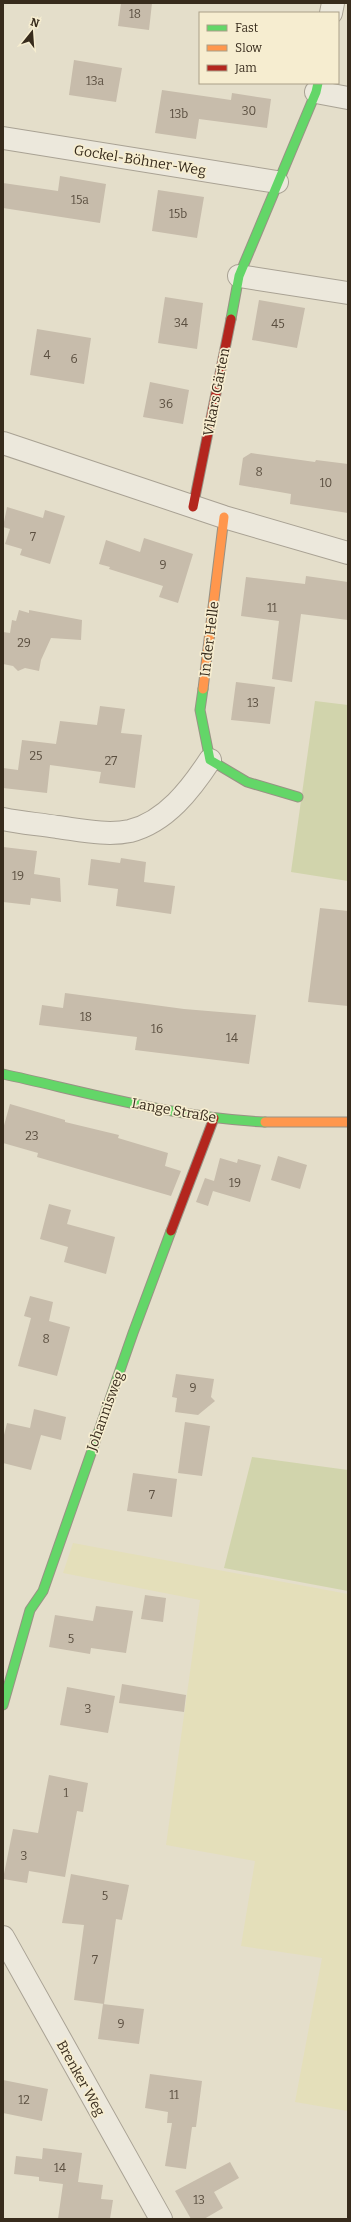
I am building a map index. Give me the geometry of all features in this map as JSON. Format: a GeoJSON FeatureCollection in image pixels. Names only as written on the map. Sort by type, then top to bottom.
{"type":"FeatureCollection","features":[{"type":"Feature","properties":{"kind":"street","name":"Vikars Gärten"},"geometry":{"type":"LineString","coordinates":[[193,507],[239,276],[317,88],[348,98]]}},
{"type":"Feature","properties":{"kind":"street","name":"Gockel-Böhner-Weg"},"geometry":{"type":"LineString","coordinates":[[3,138],[277,182]]}},
{"type":"Feature","properties":{"kind":"street"},"geometry":{"type":"LineString","coordinates":[[239,276],[348,293]]}},
{"type":"Feature","properties":{"kind":"street"},"geometry":{"type":"LineString","coordinates":[[3,443],[224,517],[348,553]]}},
{"type":"Feature","properties":{"kind":"street","name":"In der Helle"},"geometry":{"type":"LineString","coordinates":[[210,760],[200,710],[224,517]]}},
{"type":"Feature","properties":{"kind":"street"},"geometry":{"type":"LineString","coordinates":[[3,820],[87,831],[130,831],[145,826],[159,817],[184,796],[210,760],[247,782],[298,797]]}},
{"type":"Feature","properties":{"kind":"street","name":"Lange Straße"},"geometry":{"type":"LineString","coordinates":[[3,1074],[142,1105],[214,1118],[291,1123],[348,1122]]}},
{"type":"Feature","properties":{"kind":"street","name":"Johannisweg"},"geometry":{"type":"LineString","coordinates":[[3,1705],[30,1610],[43,1591],[82,1474],[133,1333],[214,1118]]}},
{"type":"Feature","properties":{"kind":"street","name":"Brenker Weg"},"geometry":{"type":"LineString","coordinates":[[3,1936],[161,2219]]}},
{"type":"Feature","properties":{"kind":"shaded area"},"geometry":{"type":"Polygon","coordinates":[[[73,1543],[348,1594],[348,2111],[295,2102],[322,1958],[241,1946],[255,1861],[166,1845],[200,1600],[63,1573],[73,1543]]]}},
{"type":"Feature","properties":{"kind":"green space"},"geometry":{"type":"Polygon","coordinates":[[[315,701],[348,705],[348,881],[291,872],[315,701]]]}},
{"type":"Feature","properties":{"kind":"green space"},"geometry":{"type":"Polygon","coordinates":[[[252,1457],[348,1470],[348,1591],[224,1568],[252,1457]]]}},
{"type":"Feature","properties":{"kind":"building"},"geometry":{"type":"Polygon","coordinates":[[[121,3],[152,3],[149,30],[118,26],[121,3]]]}},
{"type":"Feature","properties":{"kind":"building"},"geometry":{"type":"Polygon","coordinates":[[[74,60],[122,68],[116,102],[69,95],[74,60]]]}},
{"type":"Feature","properties":{"kind":"building"},"geometry":{"type":"Polygon","coordinates":[[[162,90],[231,100],[232,93],[271,99],[267,128],[199,119],[196,139],[155,133],[162,90]]]}},
{"type":"Feature","properties":{"kind":"building"},"geometry":{"type":"Polygon","coordinates":[[[60,176],[106,184],[100,223],[3,208],[3,183],[58,191],[60,176]]]}},
{"type":"Feature","properties":{"kind":"building"},"geometry":{"type":"Polygon","coordinates":[[[158,190],[204,197],[197,238],[152,231],[158,190]]]}},
{"type":"Feature","properties":{"kind":"building"},"geometry":{"type":"Polygon","coordinates":[[[165,297],[203,303],[197,349],[158,343],[165,297]]]}},
{"type":"Feature","properties":{"kind":"building"},"geometry":{"type":"Polygon","coordinates":[[[259,300],[305,308],[297,348],[252,340],[259,300]]]}},
{"type":"Feature","properties":{"kind":"building"},"geometry":{"type":"Polygon","coordinates":[[[37,329],[91,338],[84,384],[30,375],[37,329]]]}},
{"type":"Feature","properties":{"kind":"building"},"geometry":{"type":"Polygon","coordinates":[[[150,382],[189,390],[183,424],[143,417],[150,382]]]}},
{"type":"Feature","properties":{"kind":"building"},"geometry":{"type":"Polygon","coordinates":[[[251,453],[315,462],[316,460],[348,464],[348,513],[290,504],[291,494],[239,485],[243,458],[251,453]]]}},
{"type":"Feature","properties":{"kind":"building"},"geometry":{"type":"Polygon","coordinates":[[[7,507],[43,518],[45,510],[65,516],[50,564],[20,555],[22,549],[5,544],[10,529],[3,527],[7,507]]]}},
{"type":"Feature","properties":{"kind":"building"},"geometry":{"type":"Polygon","coordinates":[[[144,538],[193,554],[178,603],[159,597],[163,586],[109,569],[110,567],[99,564],[106,540],[140,552],[144,538]]]}},
{"type":"Feature","properties":{"kind":"building"},"geometry":{"type":"Polygon","coordinates":[[[306,576],[348,582],[348,620],[301,614],[292,682],[272,679],[279,621],[241,616],[246,577],[305,584],[306,576]]]}},
{"type":"Feature","properties":{"kind":"building"},"geometry":{"type":"Polygon","coordinates":[[[19,610],[29,613],[29,610],[82,620],[81,640],[51,638],[41,660],[39,671],[25,668],[18,671],[13,666],[3,664],[3,632],[10,633],[12,620],[16,621],[19,610]]]}},
{"type":"Feature","properties":{"kind":"building"},"geometry":{"type":"Polygon","coordinates":[[[236,682],[275,687],[270,724],[231,720],[236,682]]]}},
{"type":"Feature","properties":{"kind":"building"},"geometry":{"type":"Polygon","coordinates":[[[100,706],[125,709],[121,733],[142,735],[135,788],[99,783],[101,772],[50,765],[47,793],[3,788],[3,768],[18,770],[22,740],[56,744],[60,721],[97,725],[100,706]]]}},
{"type":"Feature","properties":{"kind":"building"},"geometry":{"type":"Polygon","coordinates":[[[3,847],[37,851],[34,874],[60,878],[61,902],[31,898],[30,905],[3,902],[3,847]]]}},
{"type":"Feature","properties":{"kind":"building"},"geometry":{"type":"Polygon","coordinates":[[[121,858],[146,862],[144,882],[175,886],[171,914],[116,906],[118,889],[88,885],[91,859],[120,863],[121,858]]]}},
{"type":"Feature","properties":{"kind":"building"},"geometry":{"type":"Polygon","coordinates":[[[320,908],[348,911],[348,1006],[308,1002],[320,908]]]}},
{"type":"Feature","properties":{"kind":"building"},"geometry":{"type":"Polygon","coordinates":[[[65,993],[184,1009],[256,1015],[249,1064],[135,1050],[137,1037],[39,1025],[42,1005],[63,1008],[65,993]]]}},
{"type":"Feature","properties":{"kind":"building"},"geometry":{"type":"Polygon","coordinates":[[[10,1104],[65,1120],[65,1122],[119,1135],[118,1138],[168,1153],[165,1166],[181,1171],[171,1196],[37,1157],[38,1153],[3,1143],[3,1129],[10,1104]]]}},
{"type":"Feature","properties":{"kind":"building"},"geometry":{"type":"Polygon","coordinates":[[[278,1156],[307,1165],[300,1189],[271,1180],[278,1156]]]}},
{"type":"Feature","properties":{"kind":"building"},"geometry":{"type":"Polygon","coordinates":[[[220,1158],[237,1163],[238,1159],[261,1165],[250,1202],[213,1191],[208,1206],[196,1202],[205,1178],[214,1181],[220,1158]]]}},
{"type":"Feature","properties":{"kind":"building"},"geometry":{"type":"Polygon","coordinates":[[[49,1204],[71,1210],[67,1224],[115,1237],[106,1274],[64,1262],[68,1247],[40,1239],[49,1204]]]}},
{"type":"Feature","properties":{"kind":"building"},"geometry":{"type":"Polygon","coordinates":[[[30,1296],[53,1302],[49,1321],[70,1327],[57,1376],[18,1366],[31,1318],[24,1316],[30,1296]]]}},
{"type":"Feature","properties":{"kind":"building"},"geometry":{"type":"Polygon","coordinates":[[[176,1374],[214,1379],[211,1397],[215,1401],[198,1415],[175,1412],[177,1398],[172,1397],[176,1374]]]}},
{"type":"Feature","properties":{"kind":"building"},"geometry":{"type":"Polygon","coordinates":[[[34,1409],[66,1417],[61,1440],[41,1435],[31,1470],[3,1463],[3,1439],[7,1423],[30,1428],[34,1409]]]}},
{"type":"Feature","properties":{"kind":"building"},"geometry":{"type":"Polygon","coordinates":[[[185,1422],[210,1426],[202,1476],[178,1473],[185,1422]]]}},
{"type":"Feature","properties":{"kind":"building"},"geometry":{"type":"Polygon","coordinates":[[[133,1473],[177,1479],[172,1517],[127,1511],[133,1473]]]}},
{"type":"Feature","properties":{"kind":"building"},"geometry":{"type":"Polygon","coordinates":[[[145,1595],[166,1598],[163,1622],[141,1619],[145,1595]]]}},
{"type":"Feature","properties":{"kind":"building"},"geometry":{"type":"Polygon","coordinates":[[[96,1606],[133,1611],[126,1653],[91,1648],[90,1654],[49,1647],[55,1615],[93,1621],[96,1606]]]}},
{"type":"Feature","properties":{"kind":"building"},"geometry":{"type":"Polygon","coordinates":[[[122,1684],[186,1695],[184,1712],[119,1703],[122,1684]]]}},
{"type":"Feature","properties":{"kind":"building"},"geometry":{"type":"Polygon","coordinates":[[[67,1687],[115,1696],[108,1733],[60,1725],[67,1687]]]}},
{"type":"Feature","properties":{"kind":"building"},"geometry":{"type":"Polygon","coordinates":[[[49,1775],[88,1783],[83,1812],[77,1811],[65,1877],[29,1871],[27,1883],[3,1879],[13,1829],[38,1833],[49,1775]]]}},
{"type":"Feature","properties":{"kind":"building"},"geometry":{"type":"Polygon","coordinates":[[[71,1874],[129,1885],[122,1920],[116,1919],[104,2004],[74,2000],[84,1925],[62,1923],[71,1874]]]}},
{"type":"Feature","properties":{"kind":"building"},"geometry":{"type":"Polygon","coordinates":[[[103,2004],[144,2009],[139,2044],[98,2039],[103,2004]]]}},
{"type":"Feature","properties":{"kind":"building"},"geometry":{"type":"Polygon","coordinates":[[[150,2074],[202,2081],[196,2127],[192,2127],[186,2169],[165,2166],[172,2123],[167,2123],[168,2112],[145,2108],[150,2074]]]}},
{"type":"Feature","properties":{"kind":"building"},"geometry":{"type":"Polygon","coordinates":[[[3,2080],[48,2089],[42,2121],[3,2113],[3,2080]]]}},
{"type":"Feature","properties":{"kind":"building"},"geometry":{"type":"Polygon","coordinates":[[[43,2148],[82,2153],[78,2182],[103,2185],[101,2199],[113,2200],[110,2219],[58,2219],[63,2184],[39,2181],[39,2177],[14,2174],[16,2156],[42,2159],[43,2148]]]}},
{"type":"Feature","properties":{"kind":"building"},"geometry":{"type":"Polygon","coordinates":[[[230,2162],[239,2178],[214,2192],[223,2208],[204,2219],[191,2219],[175,2191],[230,2162]]]}},
{"type":"Feature","properties":{"kind":"traffic: fast"},"geometry":{"type":"LineString","coordinates":[[231,319],[239,276],[316,92],[318,84]]}},
{"type":"Feature","properties":{"kind":"traffic: fast"},"geometry":{"type":"LineString","coordinates":[[203,689],[200,710],[210,760],[247,782],[298,797]]}},
{"type":"Feature","properties":{"kind":"traffic: fast"},"geometry":{"type":"LineString","coordinates":[[3,1074],[133,1104],[232,1120],[265,1122]]}},
{"type":"Feature","properties":{"kind":"traffic: fast"},"geometry":{"type":"LineString","coordinates":[[3,1705],[30,1610],[43,1591],[133,1333],[171,1231]]}},
{"type":"Feature","properties":{"kind":"traffic: slow"},"geometry":{"type":"LineString","coordinates":[[203,689],[224,517]]}},
{"type":"Feature","properties":{"kind":"traffic: slow"},"geometry":{"type":"LineString","coordinates":[[265,1122],[348,1122]]}},
{"type":"Feature","properties":{"kind":"traffic: jam"},"geometry":{"type":"LineString","coordinates":[[193,507],[231,319]]}},
{"type":"Feature","properties":{"kind":"traffic: jam"},"geometry":{"type":"LineString","coordinates":[[171,1231],[214,1118]]}}]}
